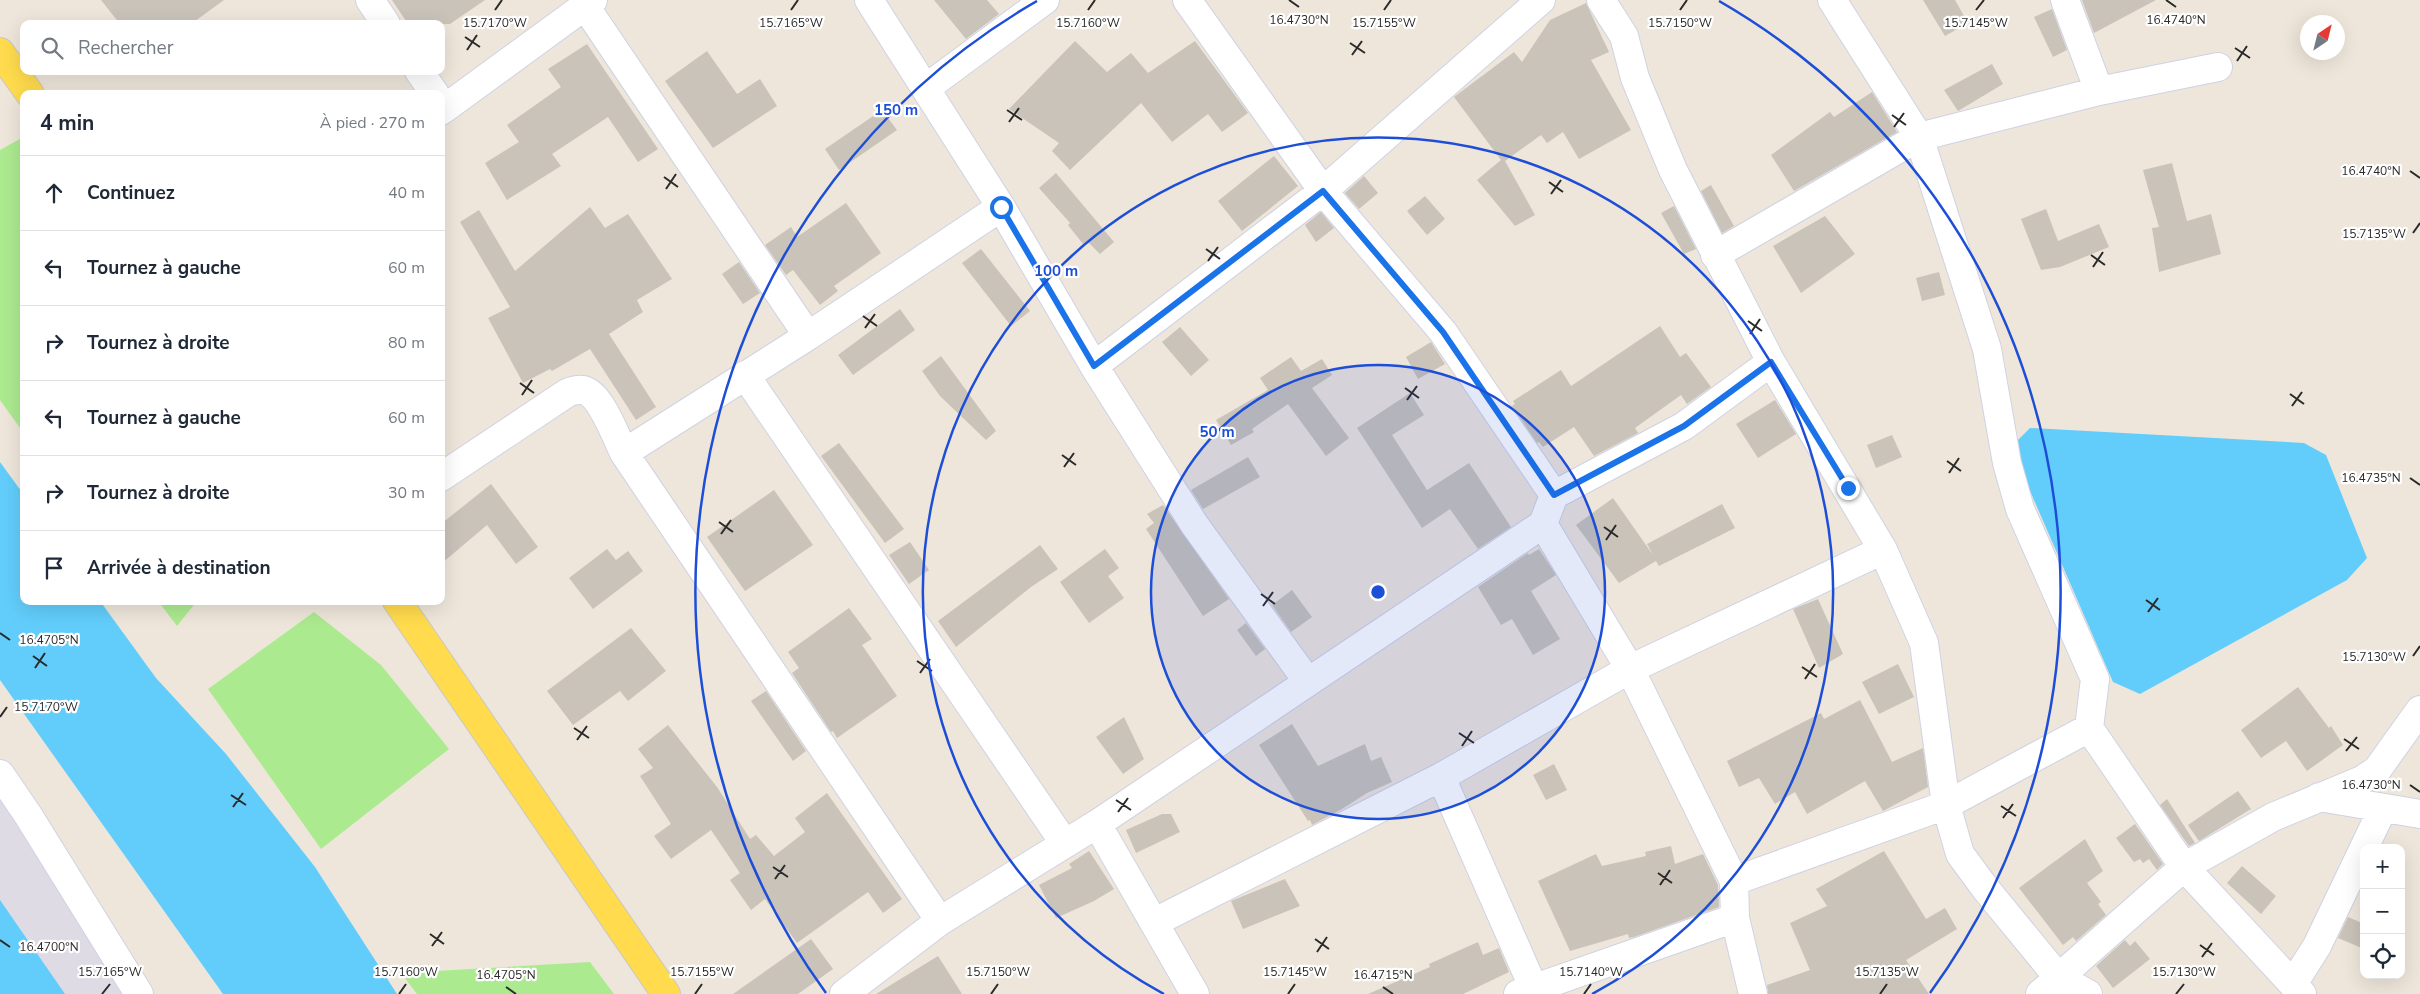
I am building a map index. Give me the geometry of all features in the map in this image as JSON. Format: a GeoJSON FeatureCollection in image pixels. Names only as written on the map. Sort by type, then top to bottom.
{"type":"FeatureCollection","features":[{"type":"Feature","properties":{"kind":"main road"},"geometry":{"type":"LineString","coordinates":[[0,52],[27,90]]}},
{"type":"Feature","properties":{"kind":"main road"},"geometry":{"type":"LineString","coordinates":[[400,605],[666,994]]}},
{"type":"Feature","properties":{"kind":"street"},"geometry":{"type":"LineString","coordinates":[[370,0],[383,20]]}},
{"type":"Feature","properties":{"kind":"street"},"geometry":{"type":"LineString","coordinates":[[870,0],[1001,207],[1094,366],[1194,524],[1308,682]]}},
{"type":"Feature","properties":{"kind":"street"},"geometry":{"type":"LineString","coordinates":[[926,88],[1045,0]]}},
{"type":"Feature","properties":{"kind":"street"},"geometry":{"type":"LineString","coordinates":[[1188,0],[1323,191],[1443,332],[1554,495]]}},
{"type":"Feature","properties":{"kind":"street"},"geometry":{"type":"LineString","coordinates":[[1094,366],[1323,191],[1541,0]]}},
{"type":"Feature","properties":{"kind":"street"},"geometry":{"type":"LineString","coordinates":[[1601,0],[1624,36],[1635,78],[1669,161],[1715,255],[1771,362],[1883,550],[1924,643],[1946,805],[1960,854],[2049,986],[2088,994]]}},
{"type":"Feature","properties":{"kind":"street"},"geometry":{"type":"LineString","coordinates":[[1832,0],[1919,137],[1987,350],[2007,463],[2020,509],[2095,679],[2089,728],[2184,866],[2298,989],[2383,808]]}},
{"type":"Feature","properties":{"kind":"street"},"geometry":{"type":"LineString","coordinates":[[2065,0],[2099,91]]}},
{"type":"Feature","properties":{"kind":"street"},"geometry":{"type":"LineString","coordinates":[[445,101],[589,3],[808,336]]}},
{"type":"Feature","properties":{"kind":"street"},"geometry":{"type":"LineString","coordinates":[[1715,255],[1919,137],[2099,91],[2218,67]]}},
{"type":"Feature","properties":{"kind":"street"},"geometry":{"type":"LineString","coordinates":[[422,75],[431,90]]}},
{"type":"Feature","properties":{"kind":"street"},"geometry":{"type":"LineString","coordinates":[[624,453],[808,336],[1001,207]]}},
{"type":"Feature","properties":{"kind":"street"},"geometry":{"type":"LineString","coordinates":[[844,994],[940,921],[1097,824],[1543,524],[1554,495],[1684,426],[1771,362]]}},
{"type":"Feature","properties":{"kind":"street"},"geometry":{"type":"LineString","coordinates":[[745,376],[1065,844]]}},
{"type":"Feature","properties":{"kind":"street"},"geometry":{"type":"LineString","coordinates":[[445,474],[567,393],[575,390],[590,393],[598,402],[624,453],[940,921]]}},
{"type":"Feature","properties":{"kind":"street"},"geometry":{"type":"LineString","coordinates":[[1543,524],[1630,669],[1734,881],[1735,918],[1754,994]]}},
{"type":"Feature","properties":{"kind":"street"},"geometry":{"type":"LineString","coordinates":[[1155,922],[1441,777],[1630,669],[1883,550]]}},
{"type":"Feature","properties":{"kind":"street"},"geometry":{"type":"LineString","coordinates":[[2049,986],[2184,866],[2273,817],[2317,797],[2362,780],[2378,770],[2420,710]]}},
{"type":"Feature","properties":{"kind":"street"},"geometry":{"type":"LineString","coordinates":[[1734,881],[1946,805],[2089,728]]}},
{"type":"Feature","properties":{"kind":"street"},"geometry":{"type":"LineString","coordinates":[[0,774],[28,815],[139,994]]}},
{"type":"Feature","properties":{"kind":"street"},"geometry":{"type":"LineString","coordinates":[[1441,777],[1526,991],[1735,918]]}},
{"type":"Feature","properties":{"kind":"street"},"geometry":{"type":"LineString","coordinates":[[2317,797],[2420,814]]}},
{"type":"Feature","properties":{"kind":"street"},"geometry":{"type":"LineString","coordinates":[[1097,824],[1195,994]]}},
{"type":"Feature","properties":{"kind":"shaded area"},"geometry":{"type":"Polygon","coordinates":[[[0,788],[151,994],[0,994],[0,788]]]}},
{"type":"Feature","properties":{"kind":"green space"},"geometry":{"type":"Polygon","coordinates":[[[20,139],[20,428],[0,400],[0,150],[20,139]]]}},
{"type":"Feature","properties":{"kind":"green space"},"geometry":{"type":"Polygon","coordinates":[[[161,605],[194,605],[177,626],[161,605]]]}},
{"type":"Feature","properties":{"kind":"green space"},"geometry":{"type":"Polygon","coordinates":[[[314,612],[381,665],[449,749],[321,849],[208,689],[314,612]]]}},
{"type":"Feature","properties":{"kind":"green space"},"geometry":{"type":"Polygon","coordinates":[[[590,962],[614,994],[417,994],[401,973],[590,962]]]}},
{"type":"Feature","properties":{"kind":"water"},"geometry":{"type":"Polygon","coordinates":[[[2030,428],[2304,443],[2326,455],[2367,558],[2347,580],[2140,694],[2113,682],[2011,447],[2030,428]]]}},
{"type":"Feature","properties":{"kind":"water"},"geometry":{"type":"Polygon","coordinates":[[[0,462],[20,490],[20,605],[103,605],[156,678],[226,754],[315,867],[397,994],[223,994],[0,680],[0,462]]]}},
{"type":"Feature","properties":{"kind":"water"},"geometry":{"type":"Polygon","coordinates":[[[0,900],[65,994],[0,994],[0,900]]]}},
{"type":"Feature","properties":{"kind":"building"},"geometry":{"type":"Polygon","coordinates":[[[101,0],[224,0],[196,20],[117,20],[101,0]]]}},
{"type":"Feature","properties":{"kind":"building"},"geometry":{"type":"Polygon","coordinates":[[[392,0],[485,0],[450,24],[445,24],[445,20],[405,20],[392,0]]]}},
{"type":"Feature","properties":{"kind":"building"},"geometry":{"type":"Polygon","coordinates":[[[934,0],[987,0],[999,14],[966,39],[934,0]]]}},
{"type":"Feature","properties":{"kind":"building"},"geometry":{"type":"Polygon","coordinates":[[[1923,0],[1955,0],[1968,23],[1945,36],[1923,0]]]}},
{"type":"Feature","properties":{"kind":"building"},"geometry":{"type":"Polygon","coordinates":[[[2082,0],[2156,0],[2094,33],[2082,0]]]}},
{"type":"Feature","properties":{"kind":"building"},"geometry":{"type":"Polygon","coordinates":[[[1586,3],[1609,52],[1591,60],[1631,130],[1579,159],[1563,132],[1547,143],[1541,135],[1505,161],[1535,215],[1515,226],[1477,180],[1501,160],[1454,97],[1514,52],[1522,62],[1550,20],[1586,3]]]}},
{"type":"Feature","properties":{"kind":"building"},"geometry":{"type":"Polygon","coordinates":[[[2052,9],[2067,50],[2053,57],[2034,17],[2052,9]]]}},
{"type":"Feature","properties":{"kind":"building"},"geometry":{"type":"Polygon","coordinates":[[[1075,41],[1107,72],[1131,53],[1148,73],[1195,41],[1248,113],[1222,132],[1208,114],[1172,142],[1141,103],[1070,170],[1052,151],[1059,143],[1009,109],[1075,41]]]}},
{"type":"Feature","properties":{"kind":"building"},"geometry":{"type":"Polygon","coordinates":[[[587,44],[658,149],[638,162],[608,117],[552,154],[561,166],[507,200],[485,163],[519,142],[507,125],[561,87],[548,69],[587,44]]]}},
{"type":"Feature","properties":{"kind":"building"},"geometry":{"type":"Polygon","coordinates":[[[707,51],[737,94],[760,79],[777,106],[713,148],[665,81],[707,51]]]}},
{"type":"Feature","properties":{"kind":"building"},"geometry":{"type":"Polygon","coordinates":[[[1992,64],[2003,84],[1958,111],[1944,90],[1992,64]]]}},
{"type":"Feature","properties":{"kind":"building"},"geometry":{"type":"Polygon","coordinates":[[[1872,92],[1897,132],[1794,191],[1771,155],[1830,112],[1834,117],[1872,92]]]}},
{"type":"Feature","properties":{"kind":"building"},"geometry":{"type":"Polygon","coordinates":[[[882,110],[897,130],[839,170],[825,149],[882,110]]]}},
{"type":"Feature","properties":{"kind":"building"},"geometry":{"type":"Polygon","coordinates":[[[1274,156],[1298,186],[1242,231],[1218,201],[1274,156]]]}},
{"type":"Feature","properties":{"kind":"building"},"geometry":{"type":"Polygon","coordinates":[[[2172,163],[2187,221],[2211,214],[2221,254],[2159,272],[2152,228],[2159,227],[2143,170],[2172,163]]]}},
{"type":"Feature","properties":{"kind":"building"},"geometry":{"type":"Polygon","coordinates":[[[1056,173],[1114,242],[1100,254],[1087,241],[1083,244],[1068,225],[1070,223],[1039,188],[1056,173]]]}},
{"type":"Feature","properties":{"kind":"building"},"geometry":{"type":"Polygon","coordinates":[[[1364,176],[1378,193],[1359,209],[1345,193],[1364,176]]]}},
{"type":"Feature","properties":{"kind":"building"},"geometry":{"type":"Polygon","coordinates":[[[1711,185],[1734,226],[1722,233],[1701,191],[1711,185]]]}},
{"type":"Feature","properties":{"kind":"building"},"geometry":{"type":"Polygon","coordinates":[[[1425,196],[1445,219],[1427,235],[1407,211],[1425,196]]]}},
{"type":"Feature","properties":{"kind":"building"},"geometry":{"type":"Polygon","coordinates":[[[846,203],[881,253],[834,286],[838,291],[820,305],[793,270],[786,275],[765,245],[791,227],[797,237],[846,203]]]}},
{"type":"Feature","properties":{"kind":"building"},"geometry":{"type":"Polygon","coordinates":[[[1674,206],[1696,249],[1684,254],[1661,213],[1674,206]]]}},
{"type":"Feature","properties":{"kind":"building"},"geometry":{"type":"Polygon","coordinates":[[[590,207],[605,228],[628,214],[672,279],[637,300],[643,312],[609,334],[656,407],[636,420],[590,349],[552,371],[550,369],[523,383],[488,318],[510,307],[460,222],[479,210],[515,271],[590,207]]]}},
{"type":"Feature","properties":{"kind":"building"},"geometry":{"type":"Polygon","coordinates":[[[2046,209],[2058,241],[2099,224],[2109,247],[2060,267],[2041,270],[2021,219],[2046,209]]]}},
{"type":"Feature","properties":{"kind":"building"},"geometry":{"type":"Polygon","coordinates":[[[1321,212],[1334,228],[1316,242],[1305,225],[1321,212]]]}},
{"type":"Feature","properties":{"kind":"building"},"geometry":{"type":"Polygon","coordinates":[[[1825,216],[1855,254],[1801,293],[1773,246],[1825,216]]]}},
{"type":"Feature","properties":{"kind":"building"},"geometry":{"type":"Polygon","coordinates":[[[981,249],[1030,311],[1011,326],[962,263],[981,249]]]}},
{"type":"Feature","properties":{"kind":"building"},"geometry":{"type":"Polygon","coordinates":[[[739,262],[760,293],[743,304],[722,274],[739,262]]]}},
{"type":"Feature","properties":{"kind":"building"},"geometry":{"type":"Polygon","coordinates":[[[1939,272],[1945,295],[1922,301],[1916,278],[1939,272]]]}},
{"type":"Feature","properties":{"kind":"building"},"geometry":{"type":"Polygon","coordinates":[[[900,309],[915,330],[853,375],[838,355],[900,309]]]}},
{"type":"Feature","properties":{"kind":"building"},"geometry":{"type":"Polygon","coordinates":[[[1660,326],[1680,357],[1686,353],[1711,387],[1687,404],[1681,395],[1635,428],[1638,433],[1594,456],[1574,427],[1543,447],[1539,442],[1537,443],[1512,406],[1515,404],[1513,401],[1561,370],[1571,386],[1660,326]]]}},
{"type":"Feature","properties":{"kind":"building"},"geometry":{"type":"Polygon","coordinates":[[[1180,327],[1209,360],[1191,376],[1162,342],[1180,327]]]}},
{"type":"Feature","properties":{"kind":"building"},"geometry":{"type":"Polygon","coordinates":[[[1431,342],[1445,364],[1418,379],[1406,357],[1431,342]]]}},
{"type":"Feature","properties":{"kind":"building"},"geometry":{"type":"Polygon","coordinates":[[[941,356],[996,431],[986,440],[940,396],[922,371],[941,356]]]}},
{"type":"Feature","properties":{"kind":"building"},"geometry":{"type":"Polygon","coordinates":[[[1291,357],[1301,371],[1322,359],[1332,375],[1312,388],[1349,438],[1326,456],[1288,404],[1252,429],[1254,432],[1231,445],[1216,420],[1268,390],[1260,378],[1291,357]]]}},
{"type":"Feature","properties":{"kind":"building"},"geometry":{"type":"Polygon","coordinates":[[[1410,393],[1424,415],[1392,435],[1427,490],[1469,463],[1511,527],[1478,549],[1450,509],[1422,528],[1357,428],[1410,393]]]}},
{"type":"Feature","properties":{"kind":"building"},"geometry":{"type":"Polygon","coordinates":[[[1775,400],[1796,434],[1758,458],[1736,424],[1775,400]]]}},
{"type":"Feature","properties":{"kind":"building"},"geometry":{"type":"Polygon","coordinates":[[[1892,435],[1902,457],[1876,468],[1867,445],[1892,435]]]}},
{"type":"Feature","properties":{"kind":"building"},"geometry":{"type":"Polygon","coordinates":[[[839,443],[904,529],[885,543],[821,456],[839,443]]]}},
{"type":"Feature","properties":{"kind":"building"},"geometry":{"type":"Polygon","coordinates":[[[1248,457],[1260,477],[1203,509],[1191,490],[1248,457]]]}},
{"type":"Feature","properties":{"kind":"building"},"geometry":{"type":"Polygon","coordinates":[[[491,484],[538,547],[516,564],[487,525],[445,561],[445,521],[491,484]]]}},
{"type":"Feature","properties":{"kind":"building"},"geometry":{"type":"Polygon","coordinates":[[[774,490],[813,545],[745,591],[707,537],[774,490]]]}},
{"type":"Feature","properties":{"kind":"building"},"geometry":{"type":"Polygon","coordinates":[[[1613,498],[1653,555],[1647,544],[1722,504],[1735,528],[1659,566],[1656,561],[1619,583],[1576,525],[1613,498]]]}},
{"type":"Feature","properties":{"kind":"building"},"geometry":{"type":"Polygon","coordinates":[[[1163,505],[1229,599],[1203,616],[1146,529],[1154,523],[1147,514],[1163,505]]]}},
{"type":"Feature","properties":{"kind":"building"},"geometry":{"type":"Polygon","coordinates":[[[910,542],[929,570],[909,584],[889,555],[910,542]]]}},
{"type":"Feature","properties":{"kind":"building"},"geometry":{"type":"Polygon","coordinates":[[[1040,545],[1058,569],[1031,587],[956,647],[938,621],[1040,545]]]}},
{"type":"Feature","properties":{"kind":"building"},"geometry":{"type":"Polygon","coordinates":[[[607,549],[616,560],[628,551],[643,571],[593,609],[569,578],[607,549]]]}},
{"type":"Feature","properties":{"kind":"building"},"geometry":{"type":"Polygon","coordinates":[[[1105,549],[1119,568],[1108,576],[1124,598],[1089,623],[1060,582],[1105,549]]]}},
{"type":"Feature","properties":{"kind":"building"},"geometry":{"type":"Polygon","coordinates":[[[1539,549],[1556,575],[1531,591],[1560,639],[1533,655],[1512,619],[1501,625],[1478,587],[1528,553],[1529,555],[1539,549]]]}},
{"type":"Feature","properties":{"kind":"building"},"geometry":{"type":"Polygon","coordinates":[[[1292,590],[1312,617],[1291,632],[1272,605],[1292,590]]]}},
{"type":"Feature","properties":{"kind":"building"},"geometry":{"type":"Polygon","coordinates":[[[1818,599],[1843,654],[1819,668],[1793,609],[1818,599]]]}},
{"type":"Feature","properties":{"kind":"building"},"geometry":{"type":"Polygon","coordinates":[[[849,608],[872,639],[862,645],[897,696],[837,738],[833,731],[831,732],[792,673],[799,668],[788,652],[849,608]]]}},
{"type":"Feature","properties":{"kind":"building"},"geometry":{"type":"Polygon","coordinates":[[[1246,623],[1265,649],[1256,656],[1237,630],[1246,623]]]}},
{"type":"Feature","properties":{"kind":"building"},"geometry":{"type":"Polygon","coordinates":[[[631,628],[666,671],[628,701],[620,691],[573,725],[547,691],[631,628]]]}},
{"type":"Feature","properties":{"kind":"building"},"geometry":{"type":"Polygon","coordinates":[[[1898,664],[1914,697],[1879,714],[1862,682],[1898,664]]]}},
{"type":"Feature","properties":{"kind":"building"},"geometry":{"type":"Polygon","coordinates":[[[2298,687],[2329,728],[2331,726],[2343,745],[2307,771],[2286,741],[2261,758],[2241,730],[2298,687]]]}},
{"type":"Feature","properties":{"kind":"building"},"geometry":{"type":"Polygon","coordinates":[[[766,691],[806,751],[793,761],[751,701],[766,691]]]}},
{"type":"Feature","properties":{"kind":"building"},"geometry":{"type":"Polygon","coordinates":[[[1860,700],[1892,762],[1923,748],[1928,787],[1883,811],[1865,781],[1807,814],[1795,792],[1775,804],[1759,778],[1739,787],[1727,761],[1821,713],[1824,719],[1860,700]]]}},
{"type":"Feature","properties":{"kind":"building"},"geometry":{"type":"Polygon","coordinates":[[[1124,717],[1144,759],[1123,774],[1096,737],[1124,717]]]}},
{"type":"Feature","properties":{"kind":"building"},"geometry":{"type":"Polygon","coordinates":[[[1292,724],[1318,766],[1365,744],[1371,761],[1381,757],[1392,782],[1367,793],[1312,825],[1259,745],[1292,724]]]}},
{"type":"Feature","properties":{"kind":"building"},"geometry":{"type":"Polygon","coordinates":[[[668,725],[717,787],[750,839],[756,835],[774,856],[805,832],[795,818],[827,793],[902,899],[883,913],[868,892],[797,943],[765,899],[751,910],[730,880],[740,873],[711,830],[671,859],[654,836],[671,824],[640,776],[653,768],[638,749],[668,725]]]}},
{"type":"Feature","properties":{"kind":"building"},"geometry":{"type":"Polygon","coordinates":[[[1554,764],[1567,790],[1546,800],[1533,775],[1554,764]]]}},
{"type":"Feature","properties":{"kind":"building"},"geometry":{"type":"Polygon","coordinates":[[[2238,791],[2251,809],[2199,841],[2188,825],[2238,791]]]}},
{"type":"Feature","properties":{"kind":"building"},"geometry":{"type":"Polygon","coordinates":[[[2167,799],[2195,843],[2189,846],[2160,805],[2167,799]]]}},
{"type":"Feature","properties":{"kind":"building"},"geometry":{"type":"Polygon","coordinates":[[[1162,814],[1171,814],[1180,832],[1136,853],[1126,830],[1162,814]]]}},
{"type":"Feature","properties":{"kind":"building"},"geometry":{"type":"Polygon","coordinates":[[[2135,824],[2163,864],[2157,870],[2149,859],[2143,863],[2140,859],[2134,862],[2116,838],[2135,824]]]}},
{"type":"Feature","properties":{"kind":"building"},"geometry":{"type":"Polygon","coordinates":[[[2085,839],[2103,871],[2087,883],[2101,902],[2098,904],[2106,915],[2076,941],[2073,937],[2063,945],[2019,888],[2085,839]]]}},
{"type":"Feature","properties":{"kind":"building"},"geometry":{"type":"Polygon","coordinates":[[[1671,846],[1675,864],[1703,854],[1718,885],[1719,907],[1634,937],[1629,938],[1628,934],[1570,951],[1538,881],[1596,854],[1602,866],[1646,856],[1645,852],[1671,846]]]}},
{"type":"Feature","properties":{"kind":"building"},"geometry":{"type":"Polygon","coordinates":[[[1089,851],[1114,889],[1094,901],[1056,918],[1039,885],[1072,868],[1069,864],[1089,851]]]}},
{"type":"Feature","properties":{"kind":"building"},"geometry":{"type":"Polygon","coordinates":[[[1884,851],[1926,919],[1945,908],[1957,929],[1906,960],[1929,994],[1768,994],[1767,985],[1810,970],[1790,923],[1827,906],[1816,889],[1884,851]]]}},
{"type":"Feature","properties":{"kind":"building"},"geometry":{"type":"Polygon","coordinates":[[[2242,866],[2276,896],[2261,914],[2227,883],[2242,866]]]}},
{"type":"Feature","properties":{"kind":"building"},"geometry":{"type":"Polygon","coordinates":[[[1285,879],[1300,906],[1243,929],[1231,901],[1285,879]]]}},
{"type":"Feature","properties":{"kind":"building"},"geometry":{"type":"Polygon","coordinates":[[[2348,917],[2360,922],[2360,947],[2338,938],[2348,917]]]}},
{"type":"Feature","properties":{"kind":"building"},"geometry":{"type":"Polygon","coordinates":[[[811,939],[833,969],[798,994],[733,994],[811,939]]]}},
{"type":"Feature","properties":{"kind":"building"},"geometry":{"type":"Polygon","coordinates":[[[2125,940],[2130,946],[2135,941],[2150,959],[2113,988],[2096,966],[2125,940]]]}},
{"type":"Feature","properties":{"kind":"building"},"geometry":{"type":"Polygon","coordinates":[[[1478,942],[1483,955],[1499,948],[1509,972],[1463,994],[1368,994],[1430,967],[1429,964],[1478,942]]]}},
{"type":"Feature","properties":{"kind":"building"},"geometry":{"type":"Polygon","coordinates":[[[938,956],[962,994],[876,994],[938,956]]]}},
{"type":"Feature","properties":{"kind":"route"},"geometry":{"type":"LineString","coordinates":[[1001,207],[1094,366],[1323,191],[1443,332],[1554,495],[1684,426],[1771,362],[1848,488]]}}]}
